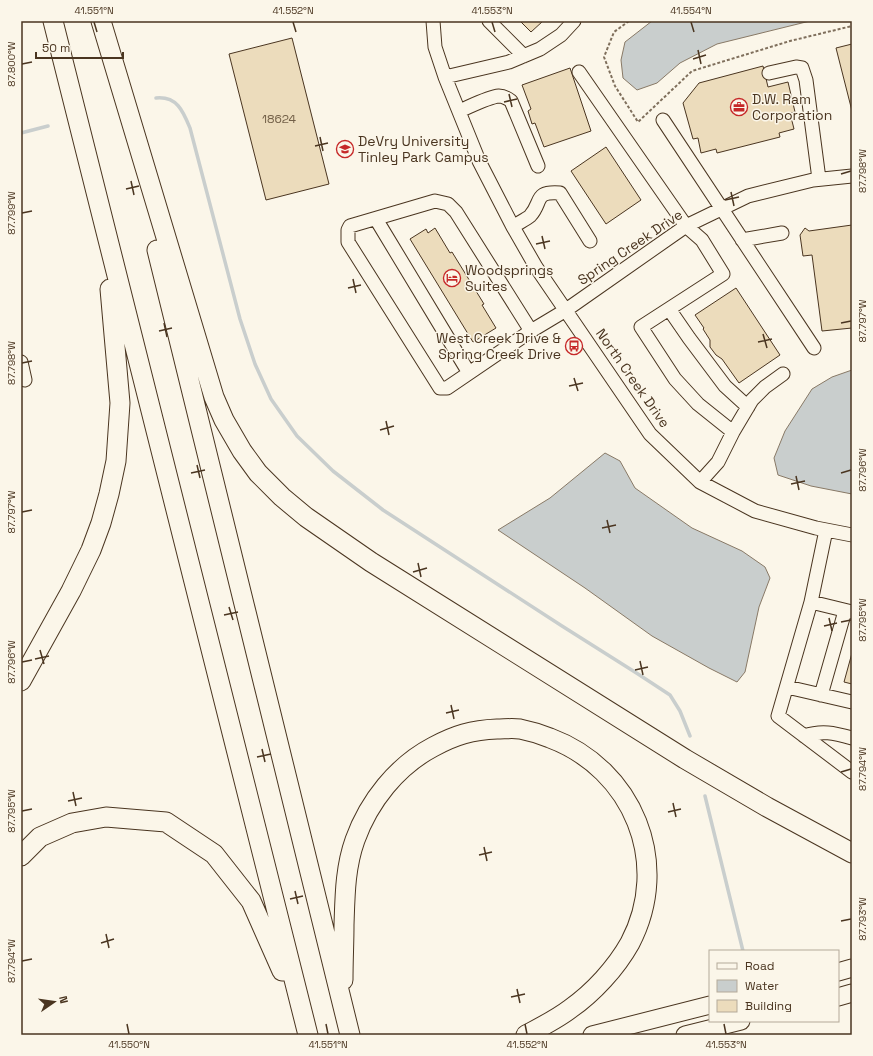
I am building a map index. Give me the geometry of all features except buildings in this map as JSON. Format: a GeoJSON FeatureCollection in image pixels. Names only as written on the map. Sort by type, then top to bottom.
{"type":"FeatureCollection","features":[{"type":"Feature","properties":{"kind":"highway"},"geometry":{"type":"LineString","coordinates":[[53,21],[306,1028]]}},
{"type":"Feature","properties":{"kind":"highway"},"geometry":{"type":"LineString","coordinates":[[101,21],[214,397],[224,420],[242,451],[258,473],[282,497],[306,517],[371,562],[685,759],[767,807],[852,853]]}},
{"type":"Feature","properties":{"kind":"highway"},"geometry":{"type":"LineString","coordinates":[[101,21],[350,1035]]}},
{"type":"Feature","properties":{"kind":"highway"},"geometry":{"type":"LineString","coordinates":[[21,681],[71,591],[91,550],[101,523],[116,460],[120,403],[104,228]]}},
{"type":"Feature","properties":{"kind":"highway"},"geometry":{"type":"LineString","coordinates":[[343,1007],[345,890],[347,874],[355,840],[363,821],[378,794],[408,762],[445,740],[462,734],[481,730],[519,729],[537,733],[560,742],[578,751],[603,771],[616,785],[633,813],[643,840],[647,863],[646,895],[637,926],[630,942],[616,965],[603,980],[570,1009],[546,1025],[526,1035]]}},
{"type":"Feature","properties":{"kind":"highway"},"geometry":{"type":"LineString","coordinates":[[21,856],[40,837],[72,823],[106,817],[166,822],[214,854],[251,900],[306,1028]]}},
{"type":"Feature","properties":{"kind":"main road"},"geometry":{"type":"LineString","coordinates":[[839,972],[852,968]]}},
{"type":"Feature","properties":{"kind":"main road"},"geometry":{"type":"LineString","coordinates":[[839,997],[852,993]]}},
{"type":"Feature","properties":{"kind":"main road"},"geometry":{"type":"LineString","coordinates":[[592,1035],[709,1005]]}},
{"type":"Feature","properties":{"kind":"main road"},"geometry":{"type":"LineString","coordinates":[[685,1035],[737,1022]]}},
{"type":"Feature","properties":{"kind":"street","name":"North Creek Drive"},"geometry":{"type":"LineString","coordinates":[[433,21],[435,47],[459,111],[479,161],[513,227],[536,267],[650,434],[700,482],[754,511],[816,528],[852,535]]}},
{"type":"Feature","properties":{"kind":"street"},"geometry":{"type":"LineString","coordinates":[[489,21],[524,56]]}},
{"type":"Feature","properties":{"kind":"street"},"geometry":{"type":"LineString","coordinates":[[446,77],[510,62],[540,50],[561,35],[574,21]]}},
{"type":"Feature","properties":{"kind":"street"},"geometry":{"type":"LineString","coordinates":[[769,73],[796,67],[802,68],[806,80],[819,179]]}},
{"type":"Feature","properties":{"kind":"street"},"geometry":{"type":"LineString","coordinates":[[579,72],[686,226],[702,240],[723,274],[641,327],[675,379],[698,404],[733,432]]}},
{"type":"Feature","properties":{"kind":"street"},"geometry":{"type":"LineString","coordinates":[[459,111],[488,99],[499,96],[506,97],[511,101],[538,166]]}},
{"type":"Feature","properties":{"kind":"street"},"geometry":{"type":"LineString","coordinates":[[663,120],[814,348]]}},
{"type":"Feature","properties":{"kind":"street","name":"Spring Creek Drive"},"geometry":{"type":"LineString","coordinates":[[376,219],[350,226],[348,230],[348,242],[440,388],[447,388],[531,331],[566,310],[686,226],[748,196],[813,180],[852,176]]}},
{"type":"Feature","properties":{"kind":"street"},"geometry":{"type":"LineString","coordinates":[[513,227],[529,217],[539,198],[544,194],[550,192],[560,193],[590,241]]}},
{"type":"Feature","properties":{"kind":"street"},"geometry":{"type":"LineString","coordinates":[[469,373],[376,219],[435,201],[448,204],[456,212],[531,331]]}},
{"type":"Feature","properties":{"kind":"street"},"geometry":{"type":"LineString","coordinates":[[742,240],[782,233]]}},
{"type":"Feature","properties":{"kind":"street"},"geometry":{"type":"LineString","coordinates":[[669,309],[726,386],[748,407]]}},
{"type":"Feature","properties":{"kind":"street"},"geometry":{"type":"LineString","coordinates":[[21,362],[25,380]]}},
{"type":"Feature","properties":{"kind":"street"},"geometry":{"type":"LineString","coordinates":[[700,482],[718,462],[733,432],[752,400],[765,387],[783,374]]}},
{"type":"Feature","properties":{"kind":"street"},"geometry":{"type":"LineString","coordinates":[[826,530],[811,602],[778,716],[852,772]]}},
{"type":"Feature","properties":{"kind":"street"},"geometry":{"type":"LineString","coordinates":[[811,602],[848,612],[821,695]]}},
{"type":"Feature","properties":{"kind":"street"},"geometry":{"type":"LineString","coordinates":[[787,687],[852,702]]}},
{"type":"Feature","properties":{"kind":"street"},"geometry":{"type":"LineString","coordinates":[[804,736],[816,732],[838,734],[852,738]]}},
{"type":"Feature","properties":{"kind":"path"},"geometry":{"type":"LineString","coordinates":[[629,21],[614,32],[604,57],[614,86],[638,122],[692,71],[790,41],[852,26]]}},
{"type":"Feature","properties":{"kind":"water"},"geometry":{"type":"Polygon","coordinates":[[[652,21],[810,21],[717,44],[680,63],[657,83],[637,90],[623,78],[621,60],[625,42],[652,21]]]}},
{"type":"Feature","properties":{"kind":"water"},"geometry":{"type":"Polygon","coordinates":[[[852,370],[852,494],[811,486],[778,475],[774,458],[785,431],[812,389],[832,377],[852,370]]]}},
{"type":"Feature","properties":{"kind":"water"},"geometry":{"type":"Polygon","coordinates":[[[605,453],[620,461],[635,488],[692,528],[742,551],[765,567],[770,578],[759,607],[745,672],[737,682],[652,636],[585,588],[498,530],[550,498],[605,453]]]}},
{"type":"Feature","properties":{"kind":"waterway"},"geometry":{"type":"LineString","coordinates":[[156,98],[169,99],[174,102],[185,116],[190,128],[240,319],[255,364],[271,399],[297,436],[333,471],[383,510],[670,695],[680,711],[690,736]]}},
{"type":"Feature","properties":{"kind":"waterway"},"geometry":{"type":"LineString","coordinates":[[21,133],[48,126]]}},
{"type":"Feature","properties":{"kind":"waterway"},"geometry":{"type":"LineString","coordinates":[[705,796],[743,950]]}},
{"type":"Feature","properties":{"kind":"place","name":"D.W. Ram Corporation"},"geometry":{"type":"Point","coordinates":[739,107]}},
{"type":"Feature","properties":{"kind":"place","name":"DeVry University Tinley Park Campus"},"geometry":{"type":"Point","coordinates":[345,149]}},
{"type":"Feature","properties":{"kind":"place","name":"Woodsprings Suites"},"geometry":{"type":"Point","coordinates":[452,278]}},
{"type":"Feature","properties":{"kind":"place","name":"West Creek Drive & Spring Creek Drive"},"geometry":{"type":"Point","coordinates":[574,346]}}]}
